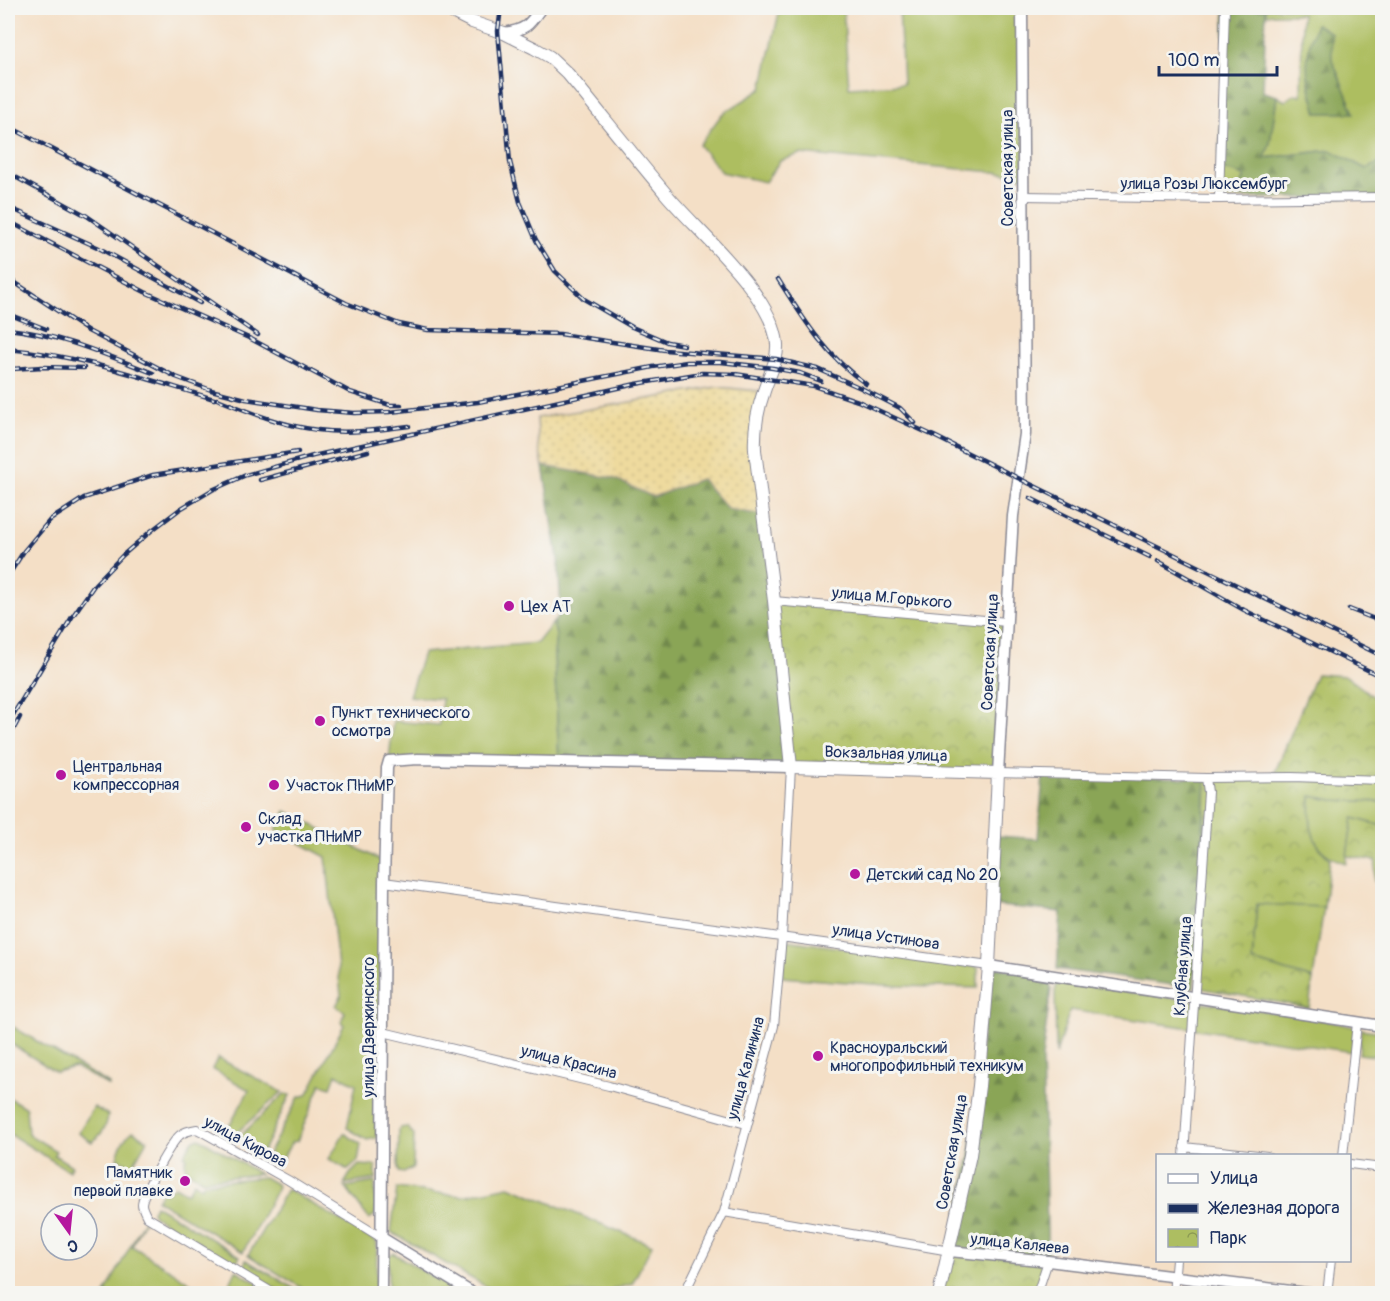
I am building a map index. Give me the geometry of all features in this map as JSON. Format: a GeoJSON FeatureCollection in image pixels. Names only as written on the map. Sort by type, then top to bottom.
{"type":"FeatureCollection","features":[{"type":"Feature","properties":{"kind":"main road"},"geometry":{"type":"LineString","coordinates":[[444,8],[472,22],[504,33],[550,57],[568,74],[668,196],[741,276],[771,323],[777,346],[776,359],[763,393],[754,438],[791,767]]}},
{"type":"Feature","properties":{"kind":"main road","name":"Вокзальная улица"},"geometry":{"type":"LineString","coordinates":[[791,767],[998,772]]}},
{"type":"Feature","properties":{"kind":"main road","name":"Советская улица"},"geometry":{"type":"LineString","coordinates":[[939,1293],[970,1155],[979,1086],[989,966],[998,772]]}},
{"type":"Feature","properties":{"kind":"street"},"geometry":{"type":"LineString","coordinates":[[504,33],[516,32],[529,26],[541,8]]}},
{"type":"Feature","properties":{"kind":"street","name":"Советская улица"},"geometry":{"type":"LineString","coordinates":[[998,772],[1013,516],[1024,434],[1023,8]]}},
{"type":"Feature","properties":{"kind":"street"},"geometry":{"type":"LineString","coordinates":[[1218,199],[1225,8]]}},
{"type":"Feature","properties":{"kind":"street","name":"улица Розы Люксембург"},"geometry":{"type":"LineString","coordinates":[[1024,196],[1218,199],[1383,197]]}},
{"type":"Feature","properties":{"kind":"street","name":"улица М.Горького"},"geometry":{"type":"LineString","coordinates":[[774,601],[1007,622]]}},
{"type":"Feature","properties":{"kind":"street","name":"Вокзальная улица"},"geometry":{"type":"LineString","coordinates":[[389,760],[454,759],[791,767]]}},
{"type":"Feature","properties":{"kind":"street","name":"улица Дзержинского"},"geometry":{"type":"LineString","coordinates":[[381,1293],[384,882],[389,760]]}},
{"type":"Feature","properties":{"kind":"street","name":"улица Калинина"},"geometry":{"type":"LineString","coordinates":[[684,1293],[724,1212],[774,1026],[782,937],[791,767]]}},
{"type":"Feature","properties":{"kind":"street","name":"Вокзальная улица"},"geometry":{"type":"LineString","coordinates":[[998,772],[1383,780]]}},
{"type":"Feature","properties":{"kind":"street","name":"Клубная улица"},"geometry":{"type":"LineString","coordinates":[[1184,1151],[1208,792],[1206,778]]}},
{"type":"Feature","properties":{"kind":"street","name":"улица Устинова"},"geometry":{"type":"LineString","coordinates":[[384,882],[989,966],[1383,1026]]}},
{"type":"Feature","properties":{"kind":"street"},"geometry":{"type":"LineString","coordinates":[[1343,1154],[1357,1023]]}},
{"type":"Feature","properties":{"kind":"street","name":"улица Красина"},"geometry":{"type":"LineString","coordinates":[[383,1032],[609,1086],[746,1124]]}},
{"type":"Feature","properties":{"kind":"street","name":"улица Кирова"},"geometry":{"type":"LineString","coordinates":[[274,1293],[147,1217],[142,1205],[144,1194],[172,1142],[180,1135],[197,1129],[288,1180],[474,1293]]}},
{"type":"Feature","properties":{"kind":"street"},"geometry":{"type":"LineString","coordinates":[[1184,1151],[1246,1154]]}},
{"type":"Feature","properties":{"kind":"street"},"geometry":{"type":"LineString","coordinates":[[1351,1164],[1383,1168]]}},
{"type":"Feature","properties":{"kind":"street","name":"улица Каляева"},"geometry":{"type":"LineString","coordinates":[[724,1212],[950,1251],[1315,1293]]}},
{"type":"Feature","properties":{"kind":"street"},"geometry":{"type":"LineString","coordinates":[[1037,1293],[1048,1261]]}},
{"type":"Feature","properties":{"kind":"street"},"geometry":{"type":"LineString","coordinates":[[1173,1293],[1176,1262]]}},
{"type":"Feature","properties":{"kind":"street"},"geometry":{"type":"LineString","coordinates":[[1327,1293],[1331,1262]]}},
{"type":"Feature","properties":{"kind":"green space"},"geometry":{"type":"Polygon","coordinates":[[[780,8],[843,8],[849,87],[903,84],[899,8],[906,8],[927,16],[989,8],[1022,8],[1024,177],[1004,173],[800,154],[780,161],[765,182],[721,172],[699,145],[722,114],[762,89],[780,8]]]}},
{"type":"Feature","properties":{"kind":"green space"},"geometry":{"type":"Polygon","coordinates":[[[1225,8],[1266,8],[1263,92],[1277,96],[1270,143],[1265,158],[1331,150],[1366,169],[1382,162],[1382,197],[1242,198],[1240,189],[1245,176],[1219,168],[1225,8]]]}},
{"type":"Feature","properties":{"kind":"green space"},"geometry":{"type":"Polygon","coordinates":[[[1266,8],[1382,8],[1382,162],[1366,169],[1331,150],[1264,158],[1270,143],[1277,96],[1285,101],[1295,94],[1301,95],[1302,14],[1265,14],[1266,8]]]}},
{"type":"Feature","properties":{"kind":"green space"},"geometry":{"type":"Polygon","coordinates":[[[1316,24],[1331,33],[1332,59],[1354,113],[1317,113],[1307,68],[1309,49],[1316,24]]]}},
{"type":"Feature","properties":{"kind":"green space"},"geometry":{"type":"Polygon","coordinates":[[[1219,168],[1245,176],[1240,188],[1242,198],[1219,199],[1219,168]]]}},
{"type":"Feature","properties":{"kind":"green space"},"geometry":{"type":"Polygon","coordinates":[[[543,466],[613,478],[653,497],[701,479],[728,509],[762,515],[791,767],[559,761],[554,654],[556,635],[553,623],[561,613],[558,558],[543,466]]]}},
{"type":"Feature","properties":{"kind":"green space"},"geometry":{"type":"Polygon","coordinates":[[[774,601],[1007,622],[998,773],[791,767],[774,601]]]}},
{"type":"Feature","properties":{"kind":"green space"},"geometry":{"type":"Polygon","coordinates":[[[553,623],[556,635],[554,654],[559,761],[389,761],[393,721],[439,725],[442,699],[409,696],[423,653],[537,643],[553,623]]]}},
{"type":"Feature","properties":{"kind":"green space"},"geometry":{"type":"Polygon","coordinates":[[[1316,674],[1346,676],[1382,703],[1382,802],[1333,800],[1311,796],[1310,815],[1314,838],[1330,859],[1324,907],[1257,904],[1252,961],[1313,979],[1309,1008],[1199,988],[1206,778],[1273,777],[1316,674]]]}},
{"type":"Feature","properties":{"kind":"green space"},"geometry":{"type":"Polygon","coordinates":[[[1043,776],[1206,778],[1194,988],[1057,969],[1061,912],[991,905],[998,836],[1038,839],[1043,776]]]}},
{"type":"Feature","properties":{"kind":"green space"},"geometry":{"type":"Polygon","coordinates":[[[1311,796],[1333,800],[1382,802],[1382,826],[1353,818],[1346,863],[1334,859],[1318,846],[1311,830],[1311,796]]]}},
{"type":"Feature","properties":{"kind":"green space"},"geometry":{"type":"Polygon","coordinates":[[[286,811],[382,861],[377,1138],[367,1140],[347,1128],[356,1084],[336,1074],[331,1087],[321,1084],[297,1141],[292,1142],[279,1164],[267,1156],[299,1097],[307,1095],[344,1025],[341,1022],[345,1012],[336,1006],[341,996],[326,857],[276,830],[286,811]]]}},
{"type":"Feature","properties":{"kind":"green space"},"geometry":{"type":"Polygon","coordinates":[[[1353,818],[1382,826],[1382,886],[1374,881],[1376,861],[1347,856],[1353,818]]]}},
{"type":"Feature","properties":{"kind":"green space"},"geometry":{"type":"Polygon","coordinates":[[[1257,903],[1324,907],[1313,979],[1252,961],[1257,903]]]}},
{"type":"Feature","properties":{"kind":"green space"},"geometry":{"type":"Polygon","coordinates":[[[786,940],[978,967],[978,988],[899,986],[782,977],[786,940]]]}},
{"type":"Feature","properties":{"kind":"green space"},"geometry":{"type":"Polygon","coordinates":[[[989,965],[1049,979],[1051,988],[1042,1058],[1048,1261],[950,1251],[970,1155],[989,965]]]}},
{"type":"Feature","properties":{"kind":"green space"},"geometry":{"type":"Polygon","coordinates":[[[1057,982],[1308,1017],[1355,1027],[1352,1052],[1070,1010],[1056,1054],[1055,992],[1057,982]]]}},
{"type":"Feature","properties":{"kind":"green space"},"geometry":{"type":"Polygon","coordinates":[[[8,1024],[109,1086],[75,1067],[56,1072],[8,1042],[8,1024]]]}},
{"type":"Feature","properties":{"kind":"green space"},"geometry":{"type":"Polygon","coordinates":[[[1361,1029],[1382,1032],[1382,1057],[1359,1054],[1361,1029]]]}},
{"type":"Feature","properties":{"kind":"green space"},"geometry":{"type":"Polygon","coordinates":[[[218,1058],[282,1092],[233,1136],[226,1132],[249,1090],[212,1069],[218,1058]]]}},
{"type":"Feature","properties":{"kind":"green space"},"geometry":{"type":"Polygon","coordinates":[[[284,1094],[290,1095],[262,1153],[237,1139],[284,1094]]]}},
{"type":"Feature","properties":{"kind":"green space"},"geometry":{"type":"Polygon","coordinates":[[[8,1097],[26,1108],[28,1134],[56,1151],[54,1155],[72,1166],[69,1171],[8,1133],[8,1097]]]}},
{"type":"Feature","properties":{"kind":"green space"},"geometry":{"type":"Polygon","coordinates":[[[94,1107],[108,1115],[99,1137],[92,1142],[78,1133],[94,1107]]]}},
{"type":"Feature","properties":{"kind":"green space"},"geometry":{"type":"Polygon","coordinates":[[[407,1127],[414,1135],[413,1168],[404,1173],[399,1172],[398,1168],[399,1131],[400,1128],[407,1127]]]}},
{"type":"Feature","properties":{"kind":"green space"},"geometry":{"type":"Polygon","coordinates":[[[133,1131],[147,1140],[132,1166],[117,1158],[122,1143],[133,1131]]]}},
{"type":"Feature","properties":{"kind":"green space"},"geometry":{"type":"Polygon","coordinates":[[[344,1133],[361,1144],[358,1161],[348,1170],[329,1159],[344,1133]]]}},
{"type":"Feature","properties":{"kind":"green space"},"geometry":{"type":"Polygon","coordinates":[[[199,1138],[260,1174],[203,1180],[186,1170],[187,1157],[184,1155],[192,1141],[199,1138]]]}},
{"type":"Feature","properties":{"kind":"green space"},"geometry":{"type":"Polygon","coordinates":[[[359,1165],[376,1166],[376,1179],[344,1184],[350,1174],[359,1165]]]}},
{"type":"Feature","properties":{"kind":"green space"},"geometry":{"type":"Polygon","coordinates":[[[264,1177],[278,1185],[277,1189],[243,1252],[157,1200],[162,1191],[166,1193],[175,1186],[187,1193],[194,1182],[201,1187],[204,1183],[264,1177]]]}},
{"type":"Feature","properties":{"kind":"green space"},"geometry":{"type":"Polygon","coordinates":[[[375,1182],[376,1213],[369,1219],[345,1187],[375,1182]]]}},
{"type":"Feature","properties":{"kind":"green space"},"geometry":{"type":"Polygon","coordinates":[[[509,1186],[652,1245],[632,1284],[613,1289],[610,1293],[497,1293],[391,1232],[397,1188],[462,1196],[509,1186]]]}},
{"type":"Feature","properties":{"kind":"green space"},"geometry":{"type":"Polygon","coordinates":[[[287,1189],[377,1242],[376,1293],[310,1293],[248,1255],[287,1189]]]}},
{"type":"Feature","properties":{"kind":"green space"},"geometry":{"type":"Polygon","coordinates":[[[155,1205],[240,1256],[238,1260],[232,1263],[154,1216],[152,1211],[155,1205]]]}},
{"type":"Feature","properties":{"kind":"green space"},"geometry":{"type":"Polygon","coordinates":[[[144,1220],[132,1246],[206,1293],[105,1294],[144,1220]]]}},
{"type":"Feature","properties":{"kind":"green space"},"geometry":{"type":"Polygon","coordinates":[[[950,1251],[1048,1261],[1037,1293],[939,1294],[950,1251]]]}},
{"type":"Feature","properties":{"kind":"green space"},"geometry":{"type":"Polygon","coordinates":[[[393,1253],[460,1293],[388,1293],[388,1256],[393,1253]]]}},
{"type":"Feature","properties":{"kind":"green space"},"geometry":{"type":"Polygon","coordinates":[[[246,1260],[302,1293],[282,1293],[246,1271],[244,1265],[246,1260]]]}},
{"type":"Feature","properties":{"kind":"green space"},"geometry":{"type":"Polygon","coordinates":[[[236,1270],[275,1294],[225,1294],[236,1270]]]}},
{"type":"Feature","properties":{"kind":"sand"},"geometry":{"type":"Polygon","coordinates":[[[717,387],[759,391],[755,426],[762,515],[728,509],[701,479],[653,497],[613,478],[543,466],[539,449],[537,418],[717,387]]]}},
{"type":"Feature","properties":{"kind":"railway"},"geometry":{"type":"LineString","coordinates":[[501,8],[498,31],[510,162],[520,202],[536,240],[555,271],[584,299],[632,327],[667,342],[684,345]]}},
{"type":"Feature","properties":{"kind":"railway"},"geometry":{"type":"LineString","coordinates":[[8,126],[346,303],[399,324],[428,330],[560,334],[665,350],[776,359],[818,369],[861,388],[900,408],[915,423]]}},
{"type":"Feature","properties":{"kind":"railway"},"geometry":{"type":"LineString","coordinates":[[8,173],[87,216],[258,335]]}},
{"type":"Feature","properties":{"kind":"railway"},"geometry":{"type":"LineString","coordinates":[[8,207],[97,247],[200,303]]}},
{"type":"Feature","properties":{"kind":"railway"},"geometry":{"type":"LineString","coordinates":[[10,222],[145,292],[251,339],[350,392],[390,405],[401,405]]}},
{"type":"Feature","properties":{"kind":"railway"},"geometry":{"type":"LineString","coordinates":[[8,278],[88,331],[176,377],[211,390],[246,399],[317,410],[354,413],[390,412],[478,402],[687,362],[721,362],[773,368],[800,373],[821,381]]}},
{"type":"Feature","properties":{"kind":"railway"},"geometry":{"type":"LineString","coordinates":[[778,279],[816,336],[839,361],[866,384]]}},
{"type":"Feature","properties":{"kind":"railway"},"geometry":{"type":"LineString","coordinates":[[8,314],[46,329]]}},
{"type":"Feature","properties":{"kind":"railway"},"geometry":{"type":"LineString","coordinates":[[8,329],[63,340],[153,373]]}},
{"type":"Feature","properties":{"kind":"railway"},"geometry":{"type":"LineString","coordinates":[[8,349],[86,362],[214,399]]}},
{"type":"Feature","properties":{"kind":"railway"},"geometry":{"type":"LineString","coordinates":[[12,369],[84,368]]}},
{"type":"Feature","properties":{"kind":"railway"},"geometry":{"type":"LineString","coordinates":[[8,723],[72,617],[95,584],[123,555],[151,531],[180,509],[212,490],[246,475],[313,456],[636,384],[702,373],[735,374],[814,386],[858,401],[1382,656]]}},
{"type":"Feature","properties":{"kind":"railway"},"geometry":{"type":"LineString","coordinates":[[217,399],[279,422],[318,430],[352,432],[409,426]]}},
{"type":"Feature","properties":{"kind":"railway"},"geometry":{"type":"LineString","coordinates":[[260,480],[368,451]]}},
{"type":"Feature","properties":{"kind":"railway"},"geometry":{"type":"LineString","coordinates":[[8,576],[24,551],[50,520],[84,498],[153,475],[298,452]]}},
{"type":"Feature","properties":{"kind":"railway"},"geometry":{"type":"LineString","coordinates":[[1030,498],[1150,557]]}},
{"type":"Feature","properties":{"kind":"railway"},"geometry":{"type":"LineString","coordinates":[[1158,561],[1244,610],[1382,677]]}},
{"type":"Feature","properties":{"kind":"railway"},"geometry":{"type":"LineString","coordinates":[[1349,609],[1382,622]]}},
{"type":"Feature","properties":{"kind":"railway"},"geometry":{"type":"LineString","coordinates":[[8,740],[20,717]]}},
{"type":"Feature","properties":{"kind":"place","name":"Цех АТ"},"geometry":{"type":"Point","coordinates":[509,606]}},
{"type":"Feature","properties":{"kind":"place","name":"Пункт технического осмотра"},"geometry":{"type":"Point","coordinates":[320,721]}},
{"type":"Feature","properties":{"kind":"place","name":"Центральная компрессорная"},"geometry":{"type":"Point","coordinates":[61,775]}},
{"type":"Feature","properties":{"kind":"place","name":"Участок ПНиМР"},"geometry":{"type":"Point","coordinates":[274,785]}},
{"type":"Feature","properties":{"kind":"place","name":"Склад участка ПНиМР"},"geometry":{"type":"Point","coordinates":[246,827]}},
{"type":"Feature","properties":{"kind":"place","name":"Детский сад № 20"},"geometry":{"type":"Point","coordinates":[855,874]}},
{"type":"Feature","properties":{"kind":"place","name":"Красноуральский многопрофильный техникум"},"geometry":{"type":"Point","coordinates":[818,1056]}},
{"type":"Feature","properties":{"kind":"place","name":"Памятник первой плавке"},"geometry":{"type":"Point","coordinates":[185,1181]}}]}
